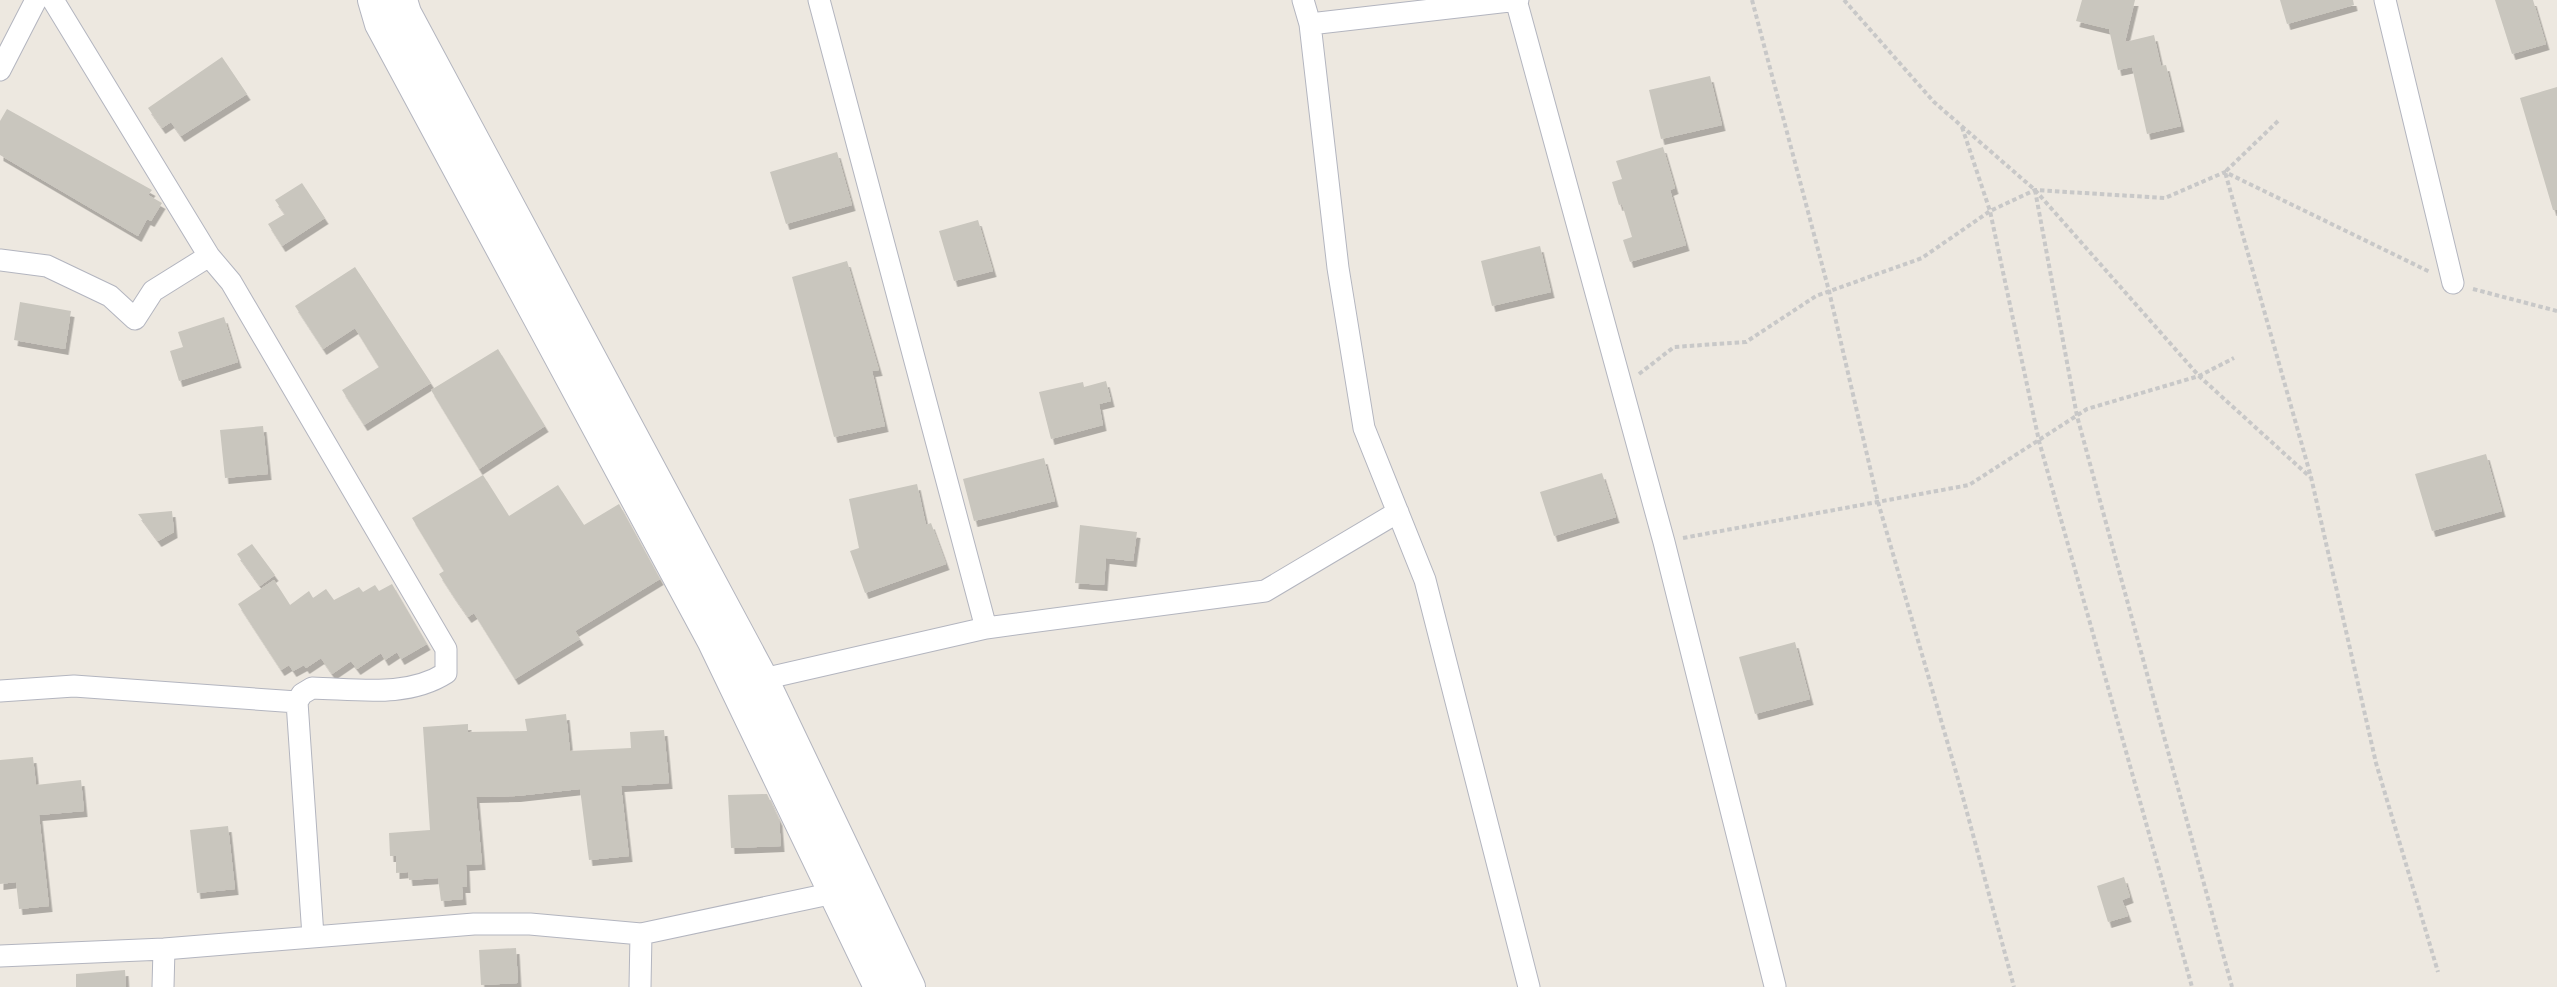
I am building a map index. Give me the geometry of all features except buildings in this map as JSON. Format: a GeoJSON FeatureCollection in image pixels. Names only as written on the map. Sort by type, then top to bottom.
{"type":"FeatureCollection","features":[{"type":"Feature","properties":{"kind":"street"},"geometry":{"type":"LineString","coordinates":[[0,70],[36,0]]}},
{"type":"Feature","properties":{"kind":"street"},"geometry":{"type":"LineString","coordinates":[[53,0],[209,256],[231,282],[446,649],[446,673],[431,682],[390,691],[312,688],[302,694],[297,702],[313,936]]}},
{"type":"Feature","properties":{"kind":"street"},"geometry":{"type":"LineString","coordinates":[[374,0],[380,24],[713,642],[879,987]]}},
{"type":"Feature","properties":{"kind":"street"},"geometry":{"type":"LineString","coordinates":[[402,0],[406,14],[763,678],[910,987]]}},
{"type":"Feature","properties":{"kind":"street"},"geometry":{"type":"LineString","coordinates":[[819,0],[986,628]]}},
{"type":"Feature","properties":{"kind":"street"},"geometry":{"type":"LineString","coordinates":[[1303,0],[1310,24],[1338,268],[1364,428],[1425,580],[1529,987]]}},
{"type":"Feature","properties":{"kind":"street"},"geometry":{"type":"LineString","coordinates":[[1310,24],[1517,0],[1664,542],[1774,986]]}},
{"type":"Feature","properties":{"kind":"street"},"geometry":{"type":"LineString","coordinates":[[2385,0],[2453,283]]}},
{"type":"Feature","properties":{"kind":"street"},"geometry":{"type":"LineString","coordinates":[[0,260],[47,266],[110,296],[135,319],[153,291],[209,256]]}},
{"type":"Feature","properties":{"kind":"street"},"geometry":{"type":"LineString","coordinates":[[763,678],[986,628],[1265,591],[1398,512]]}},
{"type":"Feature","properties":{"kind":"street"},"geometry":{"type":"LineString","coordinates":[[0,691],[74,686],[297,702]]}},
{"type":"Feature","properties":{"kind":"street"},"geometry":{"type":"LineString","coordinates":[[0,956],[164,949],[474,924],[530,924],[641,934],[834,893]]}},
{"type":"Feature","properties":{"kind":"street"},"geometry":{"type":"LineString","coordinates":[[640,987],[641,934]]}},
{"type":"Feature","properties":{"kind":"street"},"geometry":{"type":"LineString","coordinates":[[163,987],[164,949]]}},
{"type":"Feature","properties":{"kind":"path"},"geometry":{"type":"LineString","coordinates":[[1752,0],[1828,291],[1878,502],[1958,779],[2014,987]]}},
{"type":"Feature","properties":{"kind":"path"},"geometry":{"type":"LineString","coordinates":[[1844,0],[1934,102],[2035,190],[2199,376],[2311,477]]}},
{"type":"Feature","properties":{"kind":"path"},"geometry":{"type":"LineString","coordinates":[[1622,388],[1674,347],[1746,342],[1816,296],[1922,258],[1990,211],[2035,190],[2165,198],[2225,172],[2278,121]]}},
{"type":"Feature","properties":{"kind":"path"},"geometry":{"type":"LineString","coordinates":[[1962,127],[1990,211],[2039,441],[2192,987]]}},
{"type":"Feature","properties":{"kind":"path"},"geometry":{"type":"LineString","coordinates":[[2225,172],[2453,283],[2557,311]]}},
{"type":"Feature","properties":{"kind":"path"},"geometry":{"type":"LineString","coordinates":[[2225,172],[2311,477],[2376,762],[2438,972]]}},
{"type":"Feature","properties":{"kind":"path"},"geometry":{"type":"LineString","coordinates":[[2035,190],[2077,416],[2232,987]]}},
{"type":"Feature","properties":{"kind":"path"},"geometry":{"type":"LineString","coordinates":[[1664,542],[1969,485],[2087,409],[2199,376],[2234,358]]}}]}
